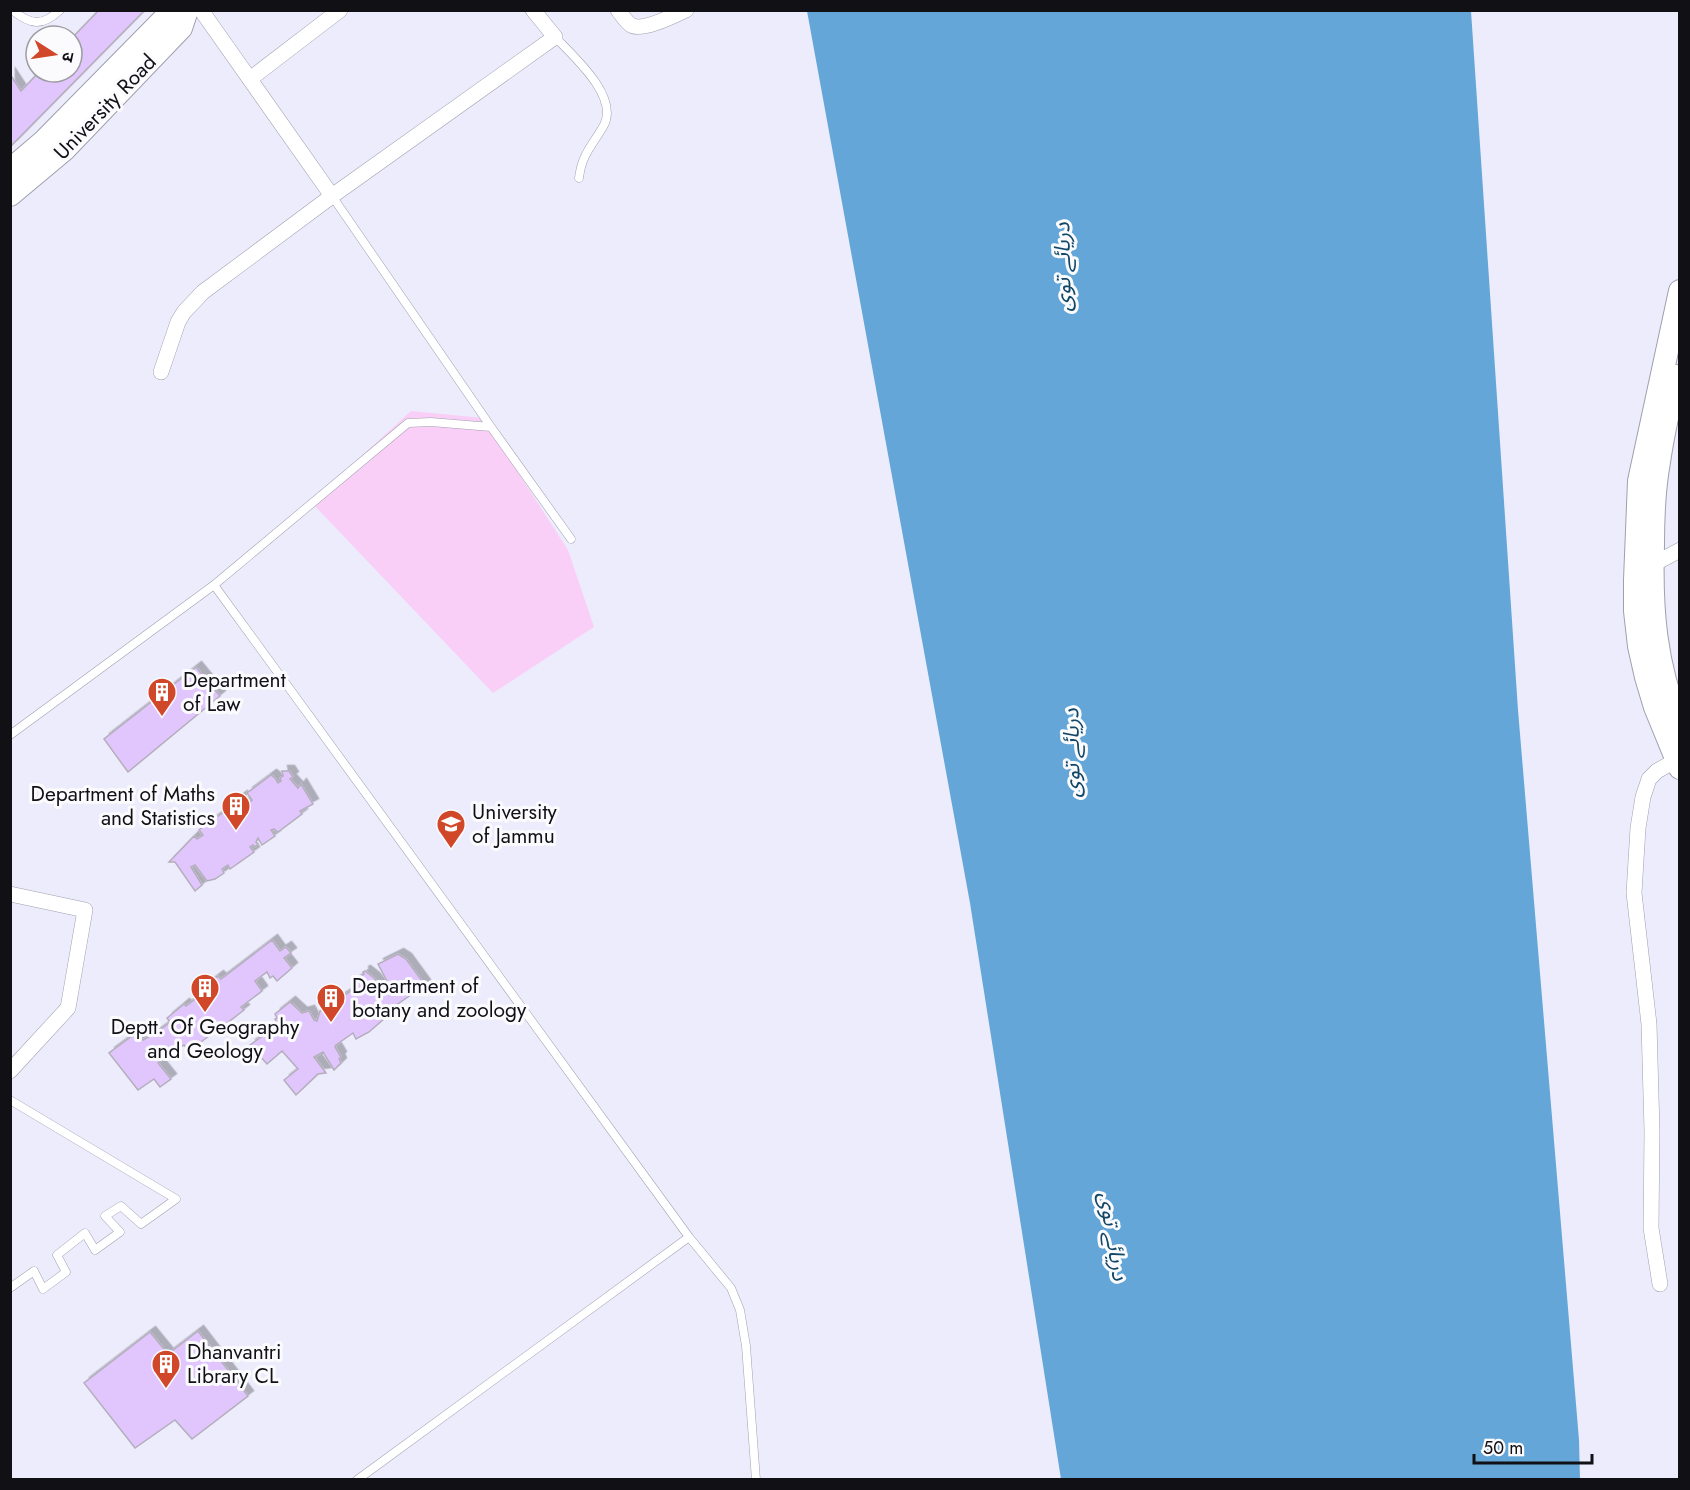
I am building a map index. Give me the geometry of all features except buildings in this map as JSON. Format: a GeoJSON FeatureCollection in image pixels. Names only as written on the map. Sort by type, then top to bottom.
{"type":"FeatureCollection","features":[{"type":"Feature","properties":{"kind":"main road","name":"University Road"},"geometry":{"type":"LineString","coordinates":[[10,170],[43,142],[173,10]]}},
{"type":"Feature","properties":{"kind":"main road","name":"University Road"},"geometry":{"type":"LineString","coordinates":[[10,195],[65,150],[181,28],[187,10]]}},
{"type":"Feature","properties":{"kind":"main road"},"geometry":{"type":"LineString","coordinates":[[1678,762],[1655,707],[1639,646],[1635,611],[1635,580],[1639,482],[1680,291]]}},
{"type":"Feature","properties":{"kind":"main road"},"geometry":{"type":"LineString","coordinates":[[1680,360],[1677,388],[1659,462],[1654,508],[1651,591],[1659,663],[1670,701],[1680,724]]}},
{"type":"Feature","properties":{"kind":"street"},"geometry":{"type":"LineString","coordinates":[[201,10],[332,196]]}},
{"type":"Feature","properties":{"kind":"street"},"geometry":{"type":"LineString","coordinates":[[250,79],[340,10]]}},
{"type":"Feature","properties":{"kind":"street"},"geometry":{"type":"LineString","coordinates":[[160,372],[172,334],[184,312],[203,292],[332,196],[555,37],[533,10]]}},
{"type":"Feature","properties":{"kind":"street"},"geometry":{"type":"LineString","coordinates":[[618,10],[630,25],[637,27],[646,26],[686,10]]}},
{"type":"Feature","properties":{"kind":"street"},"geometry":{"type":"LineString","coordinates":[[1652,565],[1680,550]]}},
{"type":"Feature","properties":{"kind":"street"},"geometry":{"type":"LineString","coordinates":[[1660,1284],[1651,1228],[1652,1131],[1649,1024],[1634,893],[1638,828],[1643,797],[1649,779],[1657,771],[1678,762]]}},
{"type":"Feature","properties":{"kind":"street"},"geometry":{"type":"LineString","coordinates":[[10,894],[85,910],[68,1008],[10,1071]]}},
{"type":"Feature","properties":{"kind":"lane"},"geometry":{"type":"LineString","coordinates":[[12,10],[24,19],[34,22],[50,20],[60,10]]}},
{"type":"Feature","properties":{"kind":"lane"},"geometry":{"type":"LineString","coordinates":[[555,37],[596,84],[606,104],[607,115],[604,124],[583,158],[579,178]]}},
{"type":"Feature","properties":{"kind":"lane"},"geometry":{"type":"LineString","coordinates":[[332,196],[571,539]]}},
{"type":"Feature","properties":{"kind":"lane"},"geometry":{"type":"LineString","coordinates":[[10,735],[214,585],[408,423],[431,422],[491,427]]}},
{"type":"Feature","properties":{"kind":"lane"},"geometry":{"type":"LineString","coordinates":[[214,585],[689,1238],[731,1288],[740,1310],[746,1346],[756,1479]]}},
{"type":"Feature","properties":{"kind":"lane"},"geometry":{"type":"LineString","coordinates":[[10,1100],[176,1199],[141,1224],[120,1206],[105,1216],[120,1232],[95,1250],[85,1233],[57,1255],[66,1272],[43,1289],[34,1271],[10,1288]]}},
{"type":"Feature","properties":{"kind":"lane"},"geometry":{"type":"LineString","coordinates":[[357,1479],[689,1238]]}},
{"type":"Feature","properties":{"kind":"shaded area"},"geometry":{"type":"Polygon","coordinates":[[[411,411],[483,418],[568,550],[594,627],[493,693],[311,502],[411,411]]]}},
{"type":"Feature","properties":{"kind":"water","name":"دریائے توی"},"geometry":{"type":"Polygon","coordinates":[[[807,11],[1471,11],[1518,710],[1579,1440],[1580,1479],[1061,1479],[970,903],[807,11]]]}},
{"type":"Feature","properties":{"kind":"place","name":"Department of Law"},"geometry":{"type":"Point","coordinates":[162,718]}},
{"type":"Feature","properties":{"kind":"place","name":"Department of Maths and Statistics"},"geometry":{"type":"Point","coordinates":[236,832]}},
{"type":"Feature","properties":{"kind":"place","name":"University of Jammu"},"geometry":{"type":"Point","coordinates":[451,850]}},
{"type":"Feature","properties":{"kind":"place","name":"Deptt. Of Geography and Geology"},"geometry":{"type":"Point","coordinates":[205,1014]}},
{"type":"Feature","properties":{"kind":"place","name":"Department of botany and zoology"},"geometry":{"type":"Point","coordinates":[331,1024]}},
{"type":"Feature","properties":{"kind":"place","name":"Dhanvantri Library CL"},"geometry":{"type":"Point","coordinates":[166,1390]}}]}
